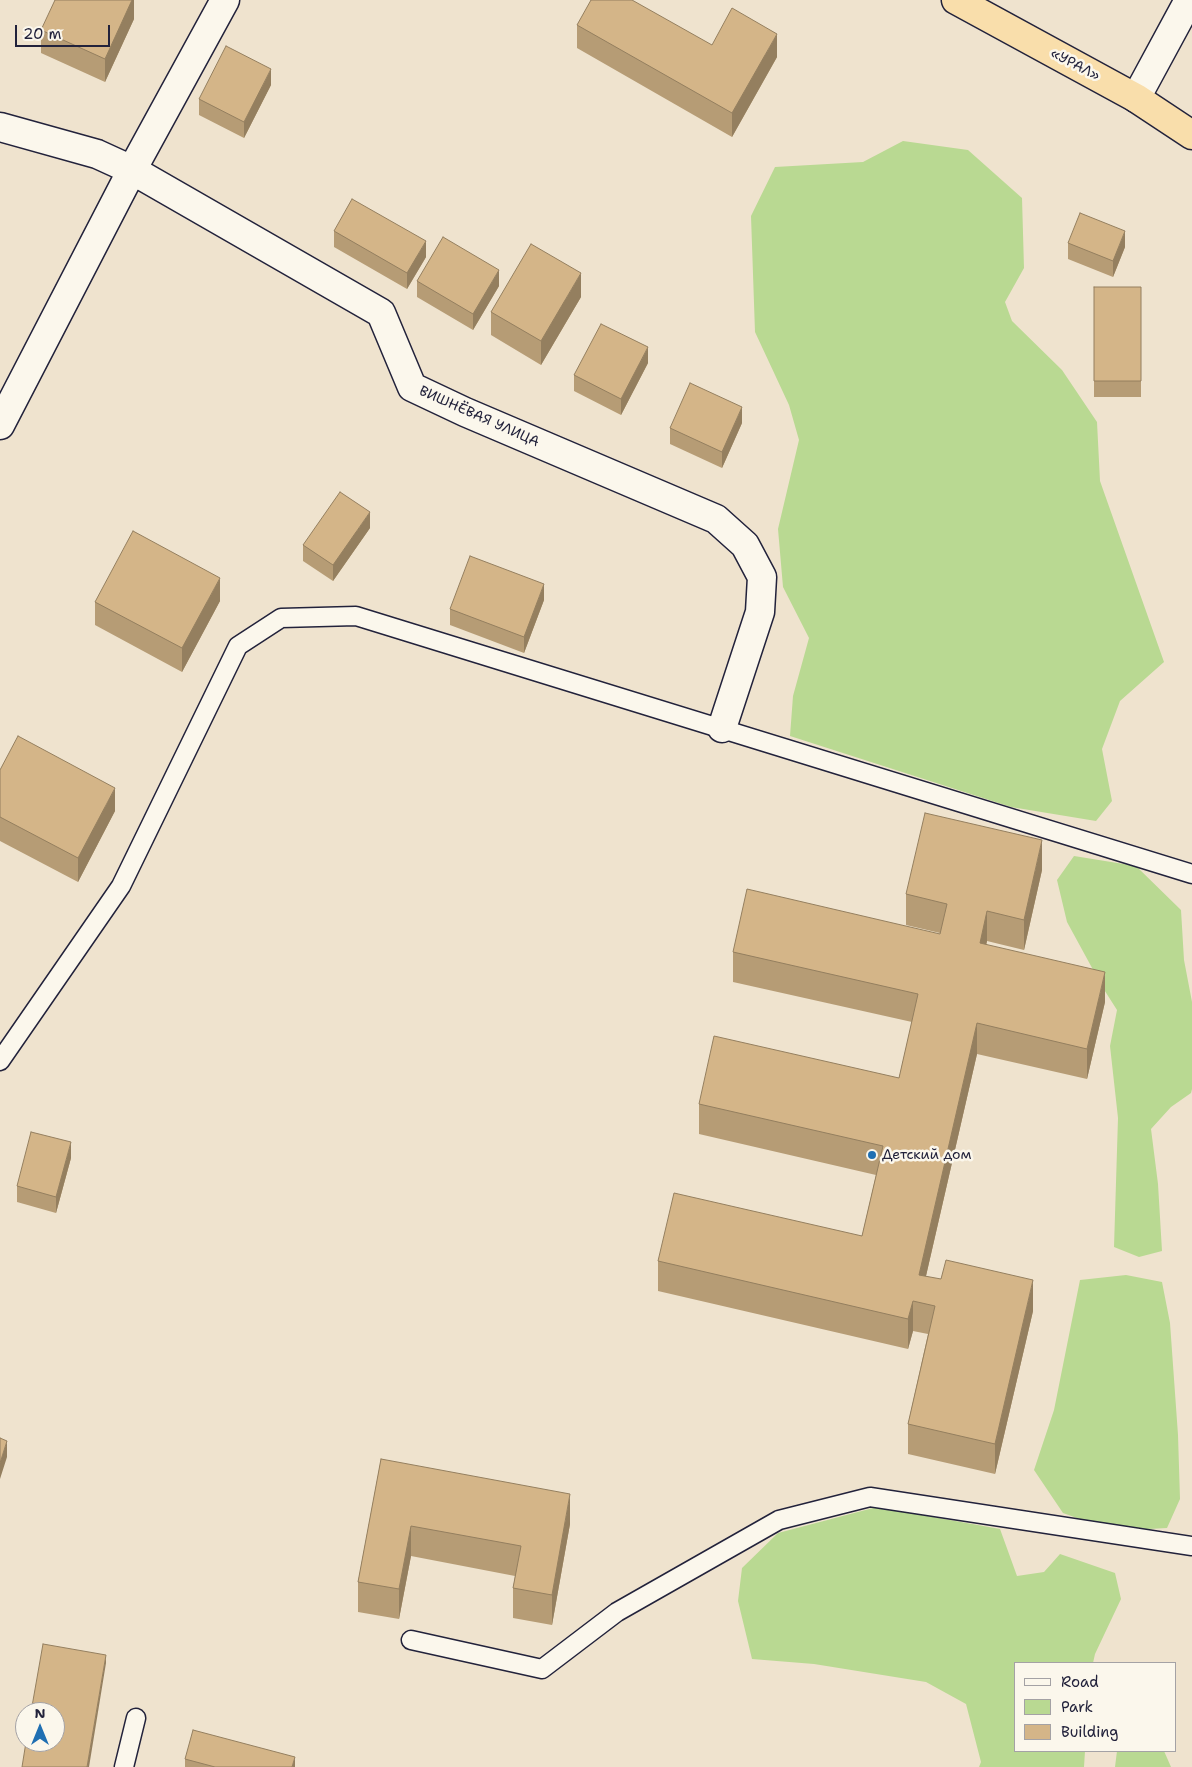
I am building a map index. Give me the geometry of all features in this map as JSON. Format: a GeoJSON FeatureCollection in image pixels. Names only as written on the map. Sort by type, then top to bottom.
{"type":"FeatureCollection","features":[{"type":"Feature","properties":{"kind":"highway","name":"«УРАЛ»"},"geometry":{"type":"LineString","coordinates":[[956,0],[1136,98],[1192,135]]}},
{"type":"Feature","properties":{"kind":"street"},"geometry":{"type":"LineString","coordinates":[[0,425],[132,170],[225,0]]}},
{"type":"Feature","properties":{"kind":"street"},"geometry":{"type":"LineString","coordinates":[[1136,98],[1190,0]]}},
{"type":"Feature","properties":{"kind":"street","name":"ВИШНЁВАЯ УЛИЦА"},"geometry":{"type":"LineString","coordinates":[[0,127],[97,154],[132,170],[381,313],[412,387],[465,412],[716,520],[745,545],[762,577],[760,612],[722,728]]}},
{"type":"Feature","properties":{"kind":"lane"},"geometry":{"type":"LineString","coordinates":[[0,1061],[121,886],[238,646],[281,618],[356,616],[1192,874]]}},
{"type":"Feature","properties":{"kind":"lane"},"geometry":{"type":"LineString","coordinates":[[411,1640],[542,1669],[617,1612],[779,1520],[870,1497],[1192,1546]]}},
{"type":"Feature","properties":{"kind":"lane"},"geometry":{"type":"LineString","coordinates":[[124,1767],[136,1718]]}},
{"type":"Feature","properties":{"kind":"green space"},"geometry":{"type":"Polygon","coordinates":[[[903,141],[968,150],[1022,198],[1024,268],[1005,302],[1012,321],[1062,370],[1097,422],[1100,481],[1164,662],[1120,701],[1102,749],[1112,801],[1096,821],[1011,807],[790,736],[793,696],[809,638],[783,587],[778,529],[799,440],[789,405],[755,332],[751,216],[775,167],[863,162],[903,141]]]}},
{"type":"Feature","properties":{"kind":"green space"},"geometry":{"type":"Polygon","coordinates":[[[1074,856],[1136,866],[1181,910],[1184,960],[1192,1002],[1192,1089],[1191,1093],[1171,1107],[1151,1129],[1158,1184],[1162,1251],[1139,1257],[1114,1247],[1118,1118],[1110,1046],[1117,1010],[1067,922],[1057,880],[1074,856]]]}},
{"type":"Feature","properties":{"kind":"green space"},"geometry":{"type":"Polygon","coordinates":[[[1126,1275],[1162,1282],[1170,1323],[1178,1435],[1180,1499],[1167,1528],[1113,1531],[1063,1513],[1034,1470],[1054,1410],[1080,1280],[1126,1275]]]}},
{"type":"Feature","properties":{"kind":"green space"},"geometry":{"type":"Polygon","coordinates":[[[877,1507],[1000,1529],[1017,1576],[1044,1572],[1060,1554],[1115,1573],[1121,1599],[1095,1654],[1093,1662],[1014,1662],[1014,1752],[1085,1752],[1084,1767],[979,1767],[981,1762],[966,1704],[926,1682],[814,1664],[752,1659],[738,1601],[742,1568],[778,1533],[877,1507]]]}},
{"type":"Feature","properties":{"kind":"green space"},"geometry":{"type":"Polygon","coordinates":[[[1117,1752],[1164,1752],[1171,1767],[1115,1767],[1117,1752]]]}},
{"type":"Feature","properties":{"kind":"building"},"geometry":{"type":"Polygon","coordinates":[[[55,0],[132,0],[105,59],[41,30],[55,0]]]}},
{"type":"Feature","properties":{"kind":"building"},"geometry":{"type":"Polygon","coordinates":[[[591,0],[632,0],[712,45],[732,8],[777,34],[732,113],[577,25],[591,0]]]}},
{"type":"Feature","properties":{"kind":"building"},"geometry":{"type":"Polygon","coordinates":[[[226,46],[271,69],[244,122],[199,99],[226,46]]]}},
{"type":"Feature","properties":{"kind":"building"},"geometry":{"type":"Polygon","coordinates":[[[352,199],[426,241],[407,273],[334,231],[352,199]]]}},
{"type":"Feature","properties":{"kind":"building"},"geometry":{"type":"Polygon","coordinates":[[[1080,213],[1125,231],[1113,261],[1068,243],[1080,213]]]}},
{"type":"Feature","properties":{"kind":"building"},"geometry":{"type":"Polygon","coordinates":[[[443,237],[499,270],[473,314],[417,281],[443,237]]]}},
{"type":"Feature","properties":{"kind":"building"},"geometry":{"type":"Polygon","coordinates":[[[531,244],[581,273],[541,341],[491,312],[531,244]]]}},
{"type":"Feature","properties":{"kind":"building"},"geometry":{"type":"Polygon","coordinates":[[[1094,287],[1141,287],[1141,381],[1094,381],[1094,287]]]}},
{"type":"Feature","properties":{"kind":"building"},"geometry":{"type":"Polygon","coordinates":[[[601,324],[648,347],[621,399],[574,375],[601,324]]]}},
{"type":"Feature","properties":{"kind":"building"},"geometry":{"type":"Polygon","coordinates":[[[690,383],[742,407],[722,452],[670,428],[690,383]]]}},
{"type":"Feature","properties":{"kind":"building"},"geometry":{"type":"Polygon","coordinates":[[[340,492],[370,512],[333,565],[303,545],[340,492]]]}},
{"type":"Feature","properties":{"kind":"building"},"geometry":{"type":"Polygon","coordinates":[[[133,531],[220,578],[182,648],[95,602],[133,531]]]}},
{"type":"Feature","properties":{"kind":"building"},"geometry":{"type":"Polygon","coordinates":[[[470,556],[544,584],[524,637],[450,609],[470,556]]]}},
{"type":"Feature","properties":{"kind":"building"},"geometry":{"type":"Polygon","coordinates":[[[18,736],[115,788],[78,858],[0,817],[0,770],[18,736]]]}},
{"type":"Feature","properties":{"kind":"building","name":"Детский дом"},"geometry":{"type":"Polygon","coordinates":[[[925,813],[1042,840],[1024,920],[987,911],[980,943],[1105,972],[1087,1049],[977,1023],[919,1275],[941,1279],[946,1260],[1033,1280],[995,1444],[908,1424],[935,1306],[913,1301],[908,1319],[658,1261],[674,1193],[862,1236],[883,1146],[699,1104],[714,1036],[899,1078],[918,994],[733,952],[747,889],[940,934],[947,904],[906,894],[925,813]]]}},
{"type":"Feature","properties":{"kind":"building"},"geometry":{"type":"Polygon","coordinates":[[[31,1132],[71,1142],[56,1197],[17,1186],[31,1132]]]}},
{"type":"Feature","properties":{"kind":"building"},"geometry":{"type":"Polygon","coordinates":[[[0,1438],[7,1441],[0,1463],[0,1438]]]}},
{"type":"Feature","properties":{"kind":"building"},"geometry":{"type":"Polygon","coordinates":[[[381,1459],[570,1494],[552,1595],[513,1588],[521,1546],[411,1526],[399,1589],[358,1582],[381,1459]]]}},
{"type":"Feature","properties":{"kind":"building"},"geometry":{"type":"Polygon","coordinates":[[[43,1644],[106,1655],[87,1767],[22,1767],[24,1752],[65,1752],[65,1702],[33,1702],[43,1644]]]}},
{"type":"Feature","properties":{"kind":"building"},"geometry":{"type":"Polygon","coordinates":[[[193,1730],[295,1757],[292,1767],[215,1767],[185,1759],[193,1730]]]}},
{"type":"Feature","properties":{"kind":"place","name":"Детский дом"},"geometry":{"type":"Point","coordinates":[872,1155]}}]}
